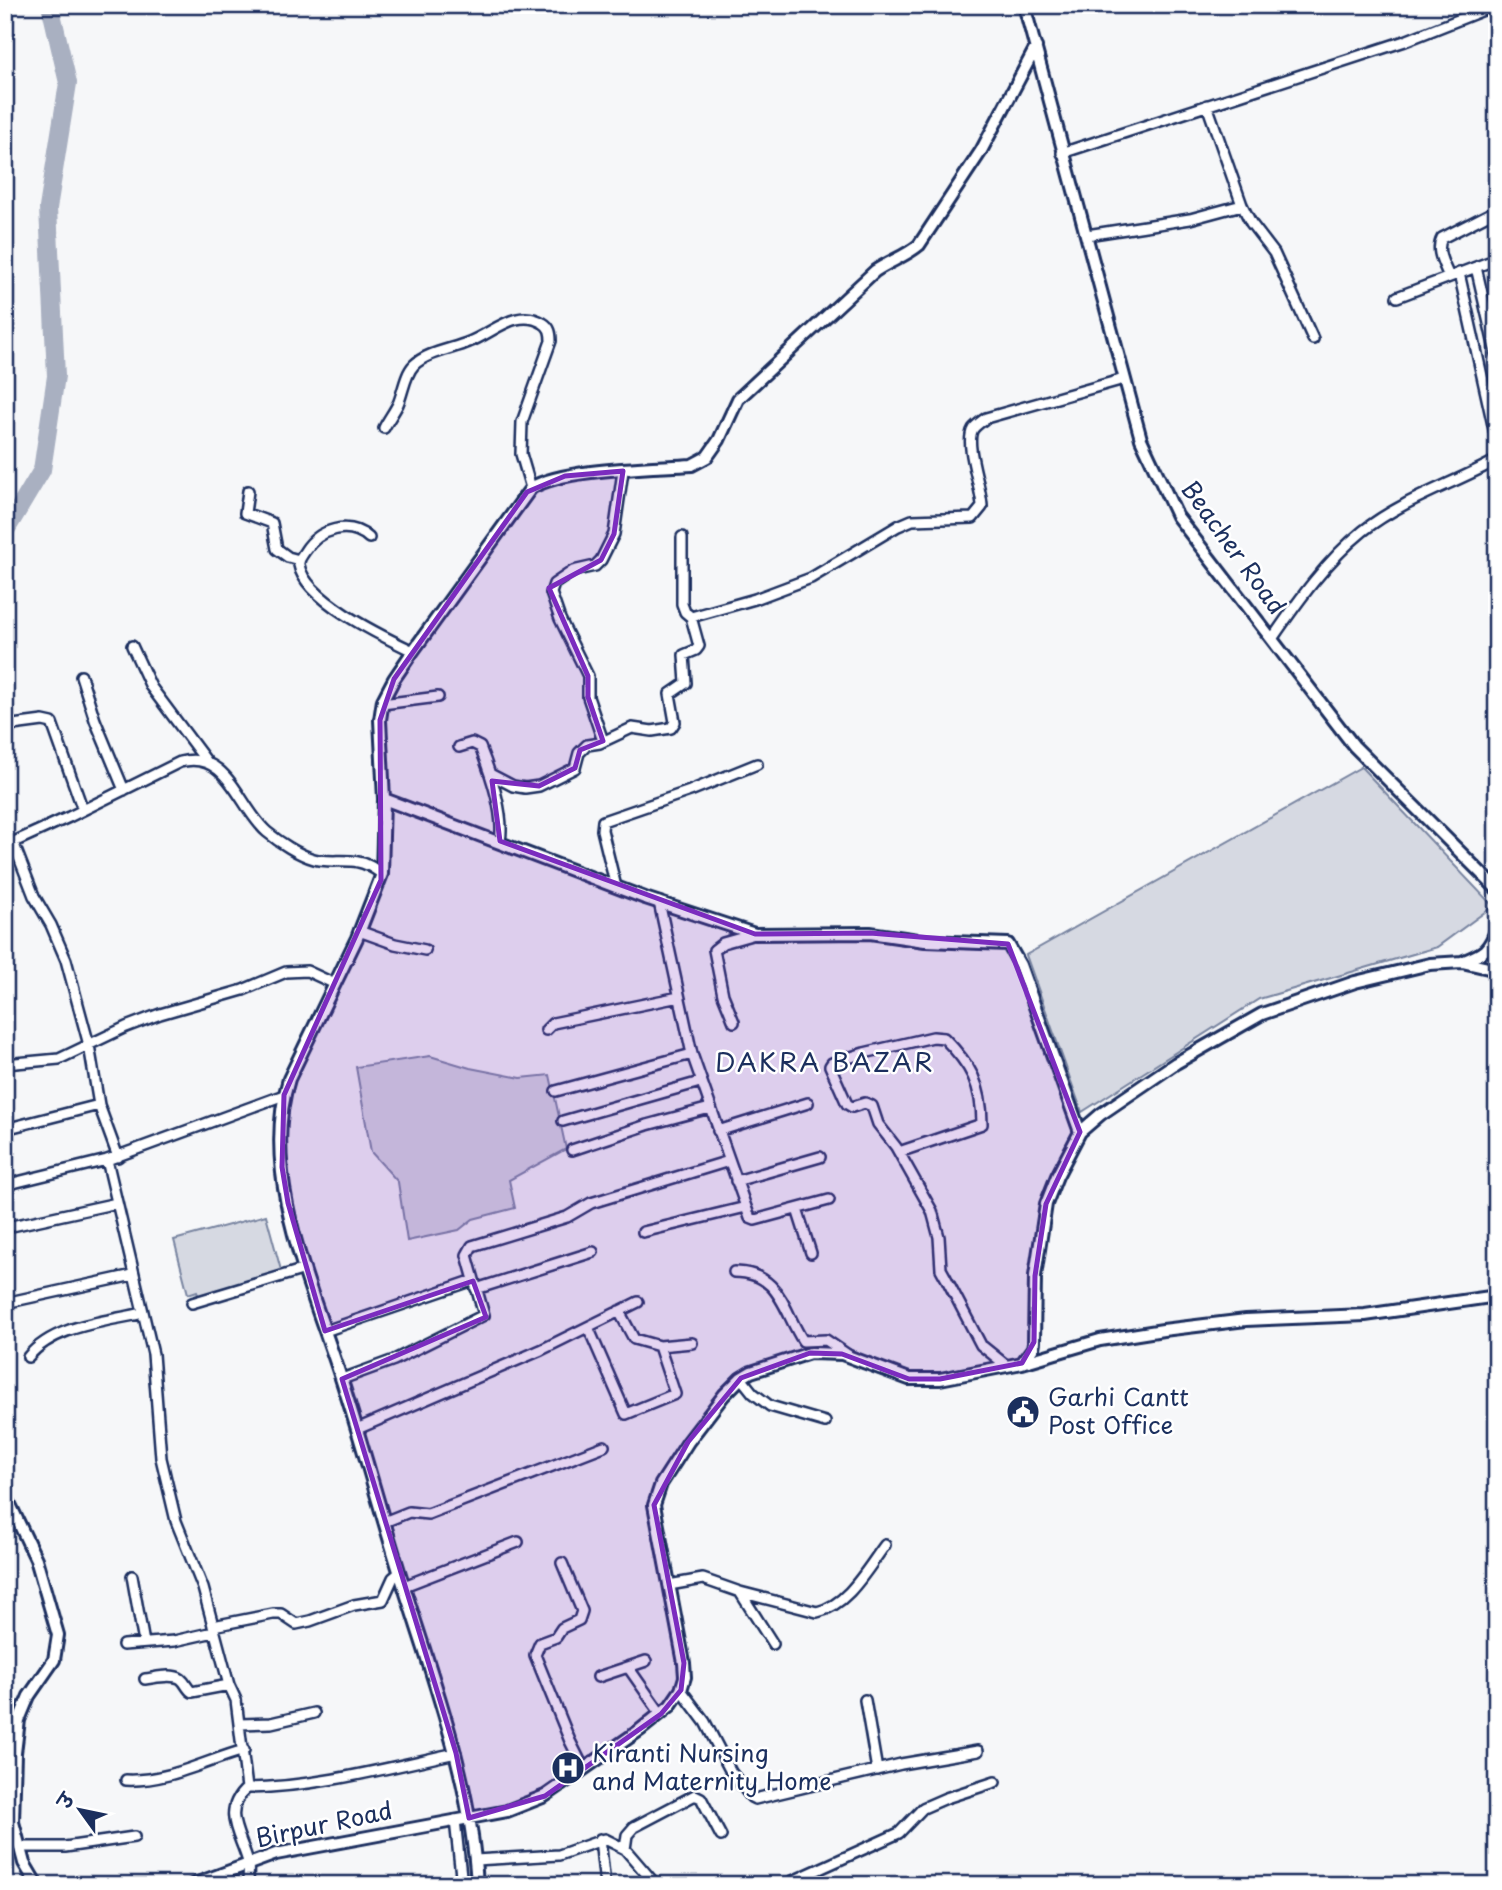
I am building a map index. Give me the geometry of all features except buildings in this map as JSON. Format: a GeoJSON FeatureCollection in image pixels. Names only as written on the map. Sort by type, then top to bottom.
{"type":"FeatureCollection","features":[{"type":"Feature","properties":{"kind":"street","name":"Beacher Road"},"geometry":{"type":"LineString","coordinates":[[1024,5],[1141,439],[1177,516],[1354,746],[1494,886]]}},
{"type":"Feature","properties":{"kind":"street"},"geometry":{"type":"LineString","coordinates":[[1062,153],[1405,41],[1496,5]]}},
{"type":"Feature","properties":{"kind":"street"},"geometry":{"type":"LineString","coordinates":[[477,1885],[469,1818],[456,1753],[342,1379],[305,1269],[282,1167],[281,1132],[284,1095],[289,1079],[359,931],[384,865],[380,720],[382,704],[394,679],[413,651],[531,488],[543,481],[565,476],[692,465],[707,457],[719,440],[738,399],[875,271],[919,245],[981,151],[1036,47]]}},
{"type":"Feature","properties":{"kind":"street"},"geometry":{"type":"LineString","coordinates":[[1208,106],[1242,205],[1251,223],[1275,253],[1313,339]]}},
{"type":"Feature","properties":{"kind":"street"},"geometry":{"type":"LineString","coordinates":[[1087,235],[1190,219],[1242,205]]}},
{"type":"Feature","properties":{"kind":"street"},"geometry":{"type":"LineString","coordinates":[[1449,277],[1439,253],[1438,244],[1442,238],[1497,210]]}},
{"type":"Feature","properties":{"kind":"street"},"geometry":{"type":"LineString","coordinates":[[1397,297],[1497,258]]}},
{"type":"Feature","properties":{"kind":"street"},"geometry":{"type":"LineString","coordinates":[[1476,267],[1497,358]]}},
{"type":"Feature","properties":{"kind":"street"},"geometry":{"type":"LineString","coordinates":[[1460,273],[1497,443]]}},
{"type":"Feature","properties":{"kind":"street"},"geometry":{"type":"LineString","coordinates":[[384,428],[397,405],[413,365],[471,342],[512,320],[535,318],[547,325],[551,332],[551,341],[522,422],[521,454],[531,488]]}},
{"type":"Feature","properties":{"kind":"street"},"geometry":{"type":"LineString","coordinates":[[691,617],[755,599],[811,578],[912,520],[973,518],[982,507],[982,492],[970,438],[974,428],[986,418],[1124,379]]}},
{"type":"Feature","properties":{"kind":"street"},"geometry":{"type":"LineString","coordinates":[[1272,639],[1312,584],[1363,531],[1420,497],[1497,460]]}},
{"type":"Feature","properties":{"kind":"street"},"geometry":{"type":"LineString","coordinates":[[604,741],[590,704],[588,676],[560,619],[551,589],[573,571],[595,566],[601,560],[614,534],[623,471]]}},
{"type":"Feature","properties":{"kind":"street"},"geometry":{"type":"LineString","coordinates":[[248,491],[245,513],[272,523],[277,549],[288,557],[299,560]]}},
{"type":"Feature","properties":{"kind":"street"},"geometry":{"type":"LineString","coordinates":[[369,538],[361,531],[347,528],[323,532],[310,544],[299,560],[299,566],[313,589],[359,625],[413,651]]}},
{"type":"Feature","properties":{"kind":"street"},"geometry":{"type":"LineString","coordinates":[[490,774],[513,786],[539,786],[575,768],[582,748],[632,728],[652,731],[673,726],[675,716],[670,694],[686,682],[684,655],[699,646],[691,617],[682,604],[682,537]]}},
{"type":"Feature","properties":{"kind":"street"},"geometry":{"type":"LineString","coordinates":[[132,646],[151,687],[206,762],[233,783],[267,832],[314,859],[358,862],[382,874]]}},
{"type":"Feature","properties":{"kind":"street"},"geometry":{"type":"LineString","coordinates":[[81,676],[95,720],[124,790]]}},
{"type":"Feature","properties":{"kind":"street"},"geometry":{"type":"LineString","coordinates":[[382,704],[438,697]]}},
{"type":"Feature","properties":{"kind":"street"},"geometry":{"type":"LineString","coordinates":[[5,726],[43,721],[52,723],[83,810]]}},
{"type":"Feature","properties":{"kind":"street"},"geometry":{"type":"LineString","coordinates":[[459,747],[478,744],[490,774],[501,822],[500,841]]}},
{"type":"Feature","properties":{"kind":"street"},"geometry":{"type":"LineString","coordinates":[[118,1157],[99,1105],[89,1045],[66,960],[9,844],[180,762],[206,762]]}},
{"type":"Feature","properties":{"kind":"street"},"geometry":{"type":"LineString","coordinates":[[616,887],[602,830],[603,821],[690,792],[757,764]]}},
{"type":"Feature","properties":{"kind":"street"},"geometry":{"type":"LineString","coordinates":[[384,799],[616,887],[755,934]]}},
{"type":"Feature","properties":{"kind":"street"},"geometry":{"type":"LineString","coordinates":[[1494,886],[1497,900]]}},
{"type":"Feature","properties":{"kind":"street"},"geometry":{"type":"LineString","coordinates":[[659,902],[700,1082],[750,1218],[755,1220],[829,1200]]}},
{"type":"Feature","properties":{"kind":"street"},"geometry":{"type":"LineString","coordinates":[[1462,962],[1484,953],[1492,943],[1497,928]]}},
{"type":"Feature","properties":{"kind":"street"},"geometry":{"type":"LineString","coordinates":[[359,931],[395,944],[425,950]]}},
{"type":"Feature","properties":{"kind":"street"},"geometry":{"type":"LineString","coordinates":[[734,1022],[723,995],[714,950],[723,943],[755,934],[870,933],[925,941],[1009,944],[1020,965],[1080,1132]]}},
{"type":"Feature","properties":{"kind":"street"},"geometry":{"type":"LineString","coordinates":[[1022,1363],[1033,1348],[1034,1342],[1035,1276],[1046,1204],[1080,1132],[1101,1114],[1176,1063],[1262,1014],[1355,982],[1430,964],[1462,962],[1497,970]]}},
{"type":"Feature","properties":{"kind":"street"},"geometry":{"type":"LineString","coordinates":[[5,1064],[59,1059],[149,1018],[243,990],[286,972],[307,971],[335,984]]}},
{"type":"Feature","properties":{"kind":"street"},"geometry":{"type":"LineString","coordinates":[[546,1030],[553,1023],[679,997]]}},
{"type":"Feature","properties":{"kind":"street"},"geometry":{"type":"LineString","coordinates":[[899,1152],[982,1124],[982,1099],[974,1076],[944,1038],[864,1053],[831,1064],[847,1104],[852,1107],[865,1103],[872,1106],[878,1124],[899,1152],[932,1211],[946,1278],[981,1345],[1007,1366]]}},
{"type":"Feature","properties":{"kind":"street"},"geometry":{"type":"LineString","coordinates":[[556,1091],[692,1054]]}},
{"type":"Feature","properties":{"kind":"street"},"geometry":{"type":"LineString","coordinates":[[563,1121],[700,1082]]}},
{"type":"Feature","properties":{"kind":"street"},"geometry":{"type":"LineString","coordinates":[[9,1184],[118,1157],[284,1095]]}},
{"type":"Feature","properties":{"kind":"street"},"geometry":{"type":"LineString","coordinates":[[718,1131],[808,1103]]}},
{"type":"Feature","properties":{"kind":"street"},"geometry":{"type":"LineString","coordinates":[[5,1129],[99,1105]]}},
{"type":"Feature","properties":{"kind":"street"},"geometry":{"type":"LineString","coordinates":[[572,1150],[709,1108]]}},
{"type":"Feature","properties":{"kind":"street"},"geometry":{"type":"LineString","coordinates":[[736,1181],[820,1157]]}},
{"type":"Feature","properties":{"kind":"street"},"geometry":{"type":"LineString","coordinates":[[107,1160],[156,1373],[161,1458],[176,1521],[203,1588],[229,1685],[236,1700],[247,1788]]}},
{"type":"Feature","properties":{"kind":"street"},"geometry":{"type":"LineString","coordinates":[[342,1379],[394,1360],[484,1315],[467,1255],[468,1250],[476,1244],[567,1217],[591,1203],[729,1161]]}},
{"type":"Feature","properties":{"kind":"street"},"geometry":{"type":"LineString","coordinates":[[12,1226],[117,1203]]}},
{"type":"Feature","properties":{"kind":"street"},"geometry":{"type":"LineString","coordinates":[[643,1232],[746,1207]]}},
{"type":"Feature","properties":{"kind":"street"},"geometry":{"type":"LineString","coordinates":[[797,1209],[811,1253]]}},
{"type":"Feature","properties":{"kind":"street"},"geometry":{"type":"LineString","coordinates":[[325,1331],[475,1284],[593,1252]]}},
{"type":"Feature","properties":{"kind":"street"},"geometry":{"type":"LineString","coordinates":[[192,1303],[305,1269]]}},
{"type":"Feature","properties":{"kind":"street"},"geometry":{"type":"LineString","coordinates":[[734,1272],[756,1275],[772,1286],[803,1341],[826,1340],[852,1358]]}},
{"type":"Feature","properties":{"kind":"street"},"geometry":{"type":"LineString","coordinates":[[5,1303],[133,1275]]}},
{"type":"Feature","properties":{"kind":"street"},"geometry":{"type":"LineString","coordinates":[[978,1751],[752,1798],[731,1772],[705,1722],[681,1690],[685,1678],[684,1662],[654,1505],[656,1495],[688,1442],[724,1395],[741,1378],[751,1372],[810,1353],[842,1354],[909,1379],[940,1379],[1022,1363],[1100,1340],[1163,1329],[1246,1320],[1365,1315],[1497,1296]]}},
{"type":"Feature","properties":{"kind":"street"},"geometry":{"type":"LineString","coordinates":[[357,1429],[541,1350],[638,1302]]}},
{"type":"Feature","properties":{"kind":"street"},"geometry":{"type":"LineString","coordinates":[[619,1311],[634,1339],[659,1346],[692,1343]]}},
{"type":"Feature","properties":{"kind":"street"},"geometry":{"type":"LineString","coordinates":[[28,1357],[37,1345],[50,1338],[90,1324],[143,1313]]}},
{"type":"Feature","properties":{"kind":"street"},"geometry":{"type":"LineString","coordinates":[[588,1327],[626,1414],[675,1394],[659,1346]]}},
{"type":"Feature","properties":{"kind":"street"},"geometry":{"type":"LineString","coordinates":[[741,1378],[753,1393],[769,1406],[825,1422]]}},
{"type":"Feature","properties":{"kind":"street"},"geometry":{"type":"LineString","coordinates":[[384,1522],[409,1511],[428,1514],[604,1446]]}},
{"type":"Feature","properties":{"kind":"street"},"geometry":{"type":"LineString","coordinates":[[5,1494],[36,1559],[58,1635],[54,1660],[29,1696],[19,1720],[15,1753],[13,1822],[23,1863],[37,1885]]}},
{"type":"Feature","properties":{"kind":"street"},"geometry":{"type":"LineString","coordinates":[[404,1586],[518,1542]]}},
{"type":"Feature","properties":{"kind":"street"},"geometry":{"type":"LineString","coordinates":[[669,1585],[703,1578],[740,1592],[817,1612],[837,1603],[858,1581],[885,1545]]}},
{"type":"Feature","properties":{"kind":"street"},"geometry":{"type":"LineString","coordinates":[[562,1563],[582,1615],[579,1620],[562,1628],[556,1637],[540,1643],[535,1655],[584,1769]]}},
{"type":"Feature","properties":{"kind":"street"},"geometry":{"type":"LineString","coordinates":[[123,1645],[189,1639],[213,1629],[273,1614],[281,1614],[296,1624],[310,1621],[354,1605],[383,1600],[393,1578],[399,1573]]}},
{"type":"Feature","properties":{"kind":"street"},"geometry":{"type":"LineString","coordinates":[[132,1576],[144,1643]]}},
{"type":"Feature","properties":{"kind":"street"},"geometry":{"type":"LineString","coordinates":[[740,1592],[773,1644]]}},
{"type":"Feature","properties":{"kind":"street"},"geometry":{"type":"LineString","coordinates":[[598,1677],[646,1661]]}},
{"type":"Feature","properties":{"kind":"street"},"geometry":{"type":"LineString","coordinates":[[628,1667],[661,1714]]}},
{"type":"Feature","properties":{"kind":"street"},"geometry":{"type":"LineString","coordinates":[[145,1679],[176,1677],[192,1692],[229,1685]]}},
{"type":"Feature","properties":{"kind":"street","name":"Birpur Road"},"geometry":{"type":"LineString","coordinates":[[192,1885],[275,1854],[507,1811],[545,1796],[661,1714],[681,1690]]}},
{"type":"Feature","properties":{"kind":"street"},"geometry":{"type":"LineString","coordinates":[[865,1700],[877,1770]]}},
{"type":"Feature","properties":{"kind":"street"},"geometry":{"type":"LineString","coordinates":[[240,1724],[271,1723],[314,1713]]}},
{"type":"Feature","properties":{"kind":"street"},"geometry":{"type":"LineString","coordinates":[[126,1780],[174,1773],[244,1751]]}},
{"type":"Feature","properties":{"kind":"street"},"geometry":{"type":"LineString","coordinates":[[248,1885],[248,1863],[236,1831],[233,1813],[237,1797],[247,1788],[279,1788],[334,1779],[456,1753]]}},
{"type":"Feature","properties":{"kind":"street"},"geometry":{"type":"LineString","coordinates":[[784,1885],[894,1835],[905,1828],[923,1808],[995,1782]]}},
{"type":"Feature","properties":{"kind":"street"},"geometry":{"type":"LineString","coordinates":[[625,1849],[627,1835],[634,1827],[695,1795],[701,1798],[721,1836]]}},
{"type":"Feature","properties":{"kind":"street"},"geometry":{"type":"LineString","coordinates":[[455,1820],[462,1885]]}},
{"type":"Feature","properties":{"kind":"street"},"geometry":{"type":"LineString","coordinates":[[19,1847],[65,1847],[134,1838]]}},
{"type":"Feature","properties":{"kind":"street"},"geometry":{"type":"LineString","coordinates":[[600,1839],[605,1885]]}},
{"type":"Feature","properties":{"kind":"street"},"geometry":{"type":"LineString","coordinates":[[475,1860],[559,1855],[605,1839],[625,1849],[656,1885]]}},
{"type":"Feature","properties":{"kind":"highlighted area"},"geometry":{"type":"Polygon","coordinates":[[[623,471],[614,534],[601,560],[549,588],[588,676],[588,697],[603,741],[580,750],[575,768],[539,786],[492,781],[500,841],[755,934],[870,933],[1008,944],[1080,1132],[1046,1204],[1035,1276],[1034,1342],[1022,1363],[940,1379],[909,1379],[842,1354],[810,1353],[741,1378],[688,1442],[654,1505],[684,1663],[681,1690],[661,1714],[545,1796],[469,1818],[456,1753],[342,1379],[486,1317],[473,1281],[325,1331],[288,1203],[282,1167],[284,1095],[381,880],[380,720],[394,679],[527,492],[565,476],[623,471]]]}},
{"type":"Feature","properties":{"kind":"shaded area"},"geometry":{"type":"Polygon","coordinates":[[[1361,767],[1493,906],[1437,947],[1259,999],[1082,1112],[1026,955],[1361,767]]]}},
{"type":"Feature","properties":{"kind":"shaded area"},"geometry":{"type":"Polygon","coordinates":[[[430,1056],[470,1068],[521,1078],[550,1075],[566,1149],[509,1180],[515,1208],[473,1219],[459,1230],[407,1241],[398,1182],[371,1152],[356,1067],[430,1056]]]}},
{"type":"Feature","properties":{"kind":"shaded area"},"geometry":{"type":"Polygon","coordinates":[[[266,1215],[282,1274],[199,1297],[197,1291],[188,1294],[174,1240],[266,1215]]]}},
{"type":"Feature","properties":{"kind":"waterway"},"geometry":{"type":"LineString","coordinates":[[5,532],[42,470],[56,376],[48,208],[68,83],[50,5]]}},
{"type":"Feature","properties":{"kind":"place","name":"Garhi Cantt Post Office"},"geometry":{"type":"Point","coordinates":[1023,1412]}},
{"type":"Feature","properties":{"kind":"place","name":"Kiranti Nursing and Maternity Home"},"geometry":{"type":"Point","coordinates":[568,1768]}},
{"type":"Feature","properties":{"kind":"district","name":"DAKRA BAZAR"},"geometry":{"type":"Point","coordinates":[825,1063]}}]}
